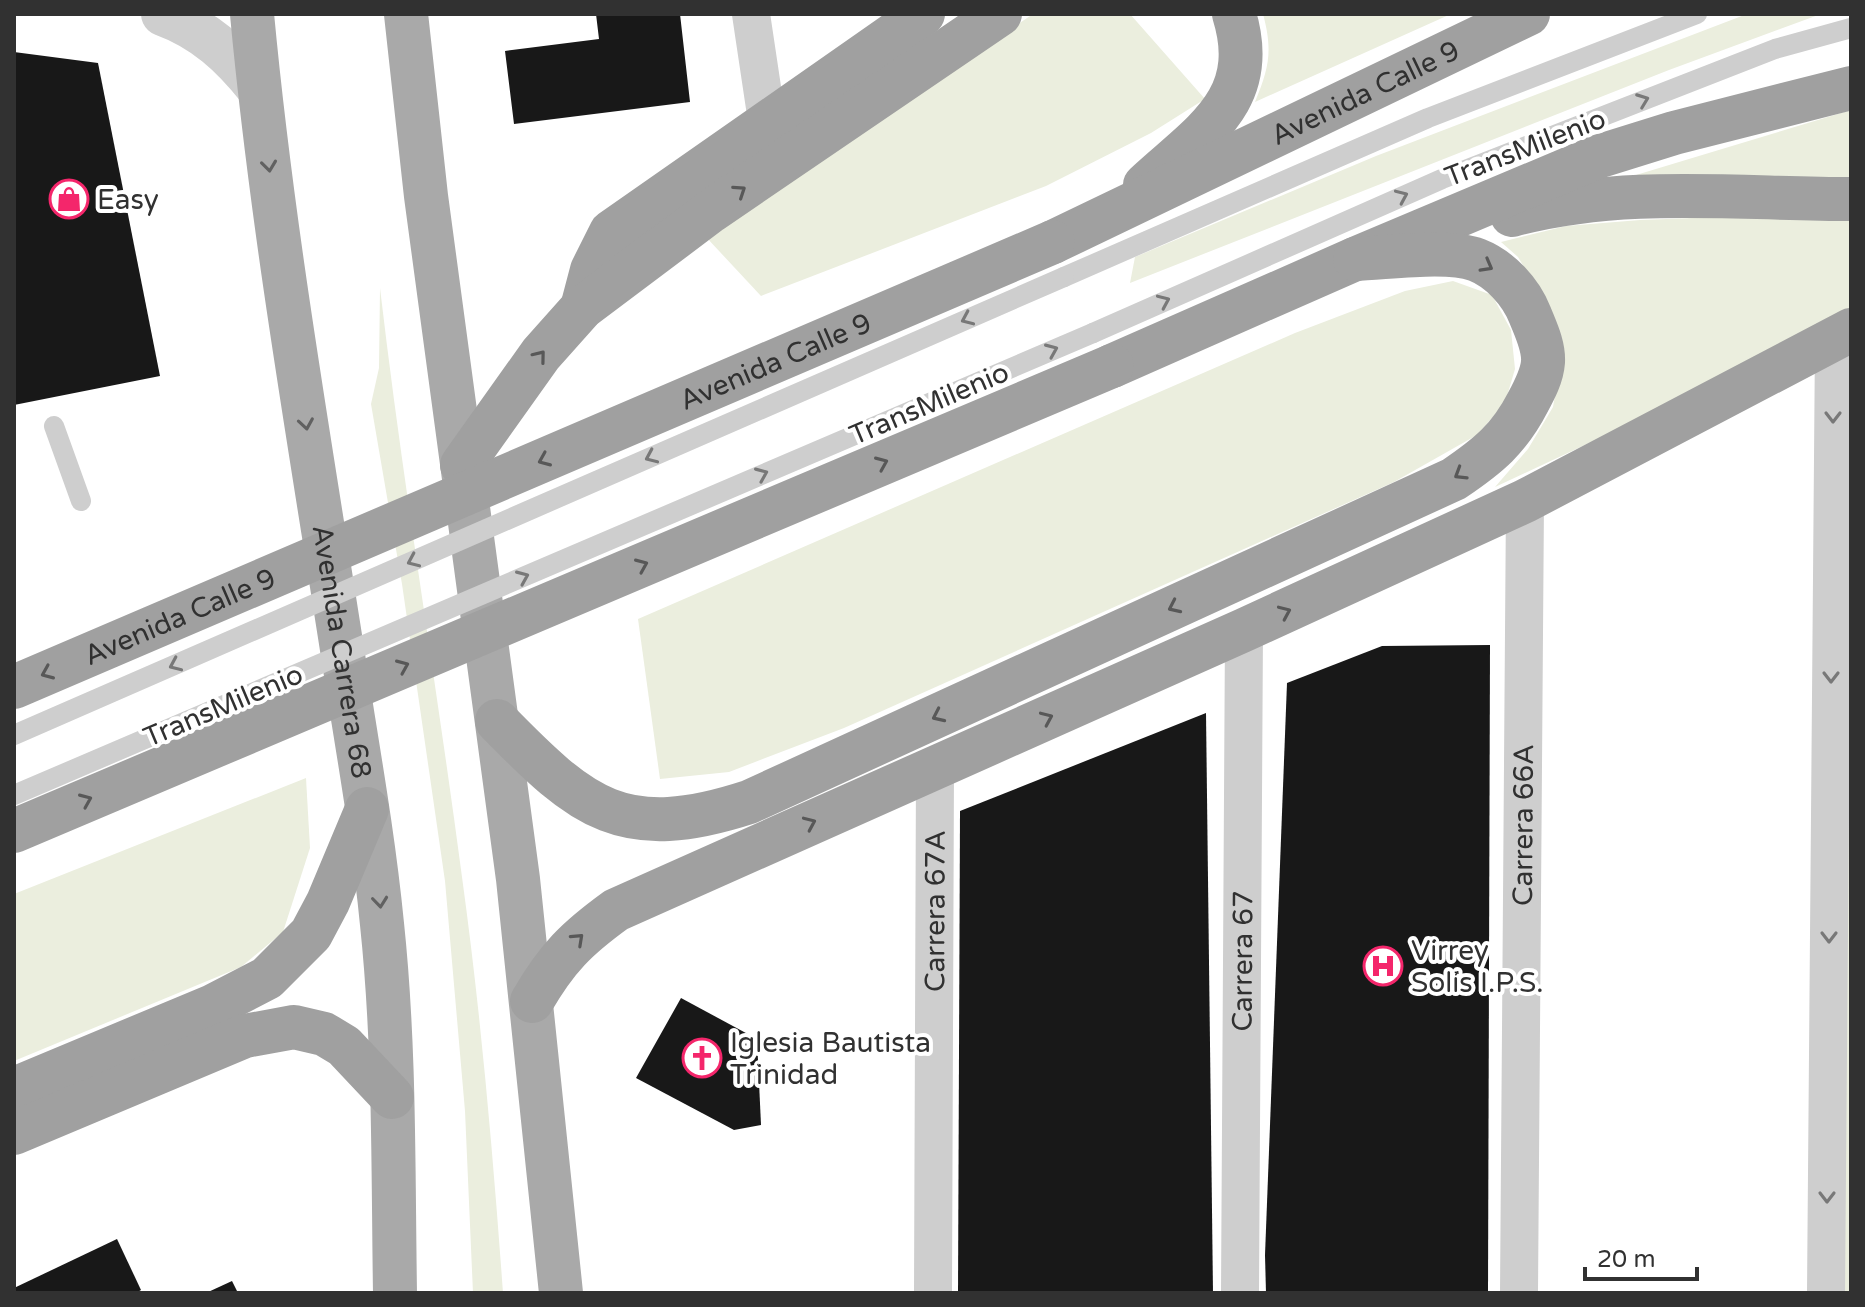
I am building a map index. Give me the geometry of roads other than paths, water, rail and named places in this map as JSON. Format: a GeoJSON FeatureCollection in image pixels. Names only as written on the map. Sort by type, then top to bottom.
{"type":"FeatureCollection","features":[{"type":"Feature","properties":{"kind":"highway"},"geometry":{"type":"LineString","coordinates":[[582,308],[592,270],[611,232],[923,14]]}},
{"type":"Feature","properties":{"kind":"highway"},"geometry":{"type":"LineString","coordinates":[[462,465],[541,354],[582,308],[711,211],[1000,14]]}},
{"type":"Feature","properties":{"kind":"highway"},"geometry":{"type":"LineString","coordinates":[[1112,216],[1218,117],[1234,94],[1241,68],[1242,38],[1234,14]]}},
{"type":"Feature","properties":{"kind":"highway","name":"Avenida Calle 9"},"geometry":{"type":"LineString","coordinates":[[14,687],[1059,260],[1112,216],[1528,14]]}},
{"type":"Feature","properties":{"kind":"highway"},"geometry":{"type":"LineString","coordinates":[[14,831],[1102,349],[1355,259],[1636,143],[1851,88]]}},
{"type":"Feature","properties":{"kind":"highway"},"geometry":{"type":"LineString","coordinates":[[1355,259],[1537,208],[1576,201],[1676,195],[1851,199]]}},
{"type":"Feature","properties":{"kind":"highway"},"geometry":{"type":"LineString","coordinates":[[497,721],[565,787],[606,809],[629,817],[660,820],[718,812],[749,802],[1454,479],[1487,457],[1515,428],[1538,383],[1543,361],[1525,301],[1499,272],[1476,260],[1452,255],[1355,259]]}},
{"type":"Feature","properties":{"kind":"highway"},"geometry":{"type":"LineString","coordinates":[[532,1001],[552,967],[580,936],[616,910],[1525,501],[1842,334]]}},
{"type":"Feature","properties":{"kind":"highway"},"geometry":{"type":"LineString","coordinates":[[14,1089],[213,1006],[267,978],[311,934],[328,902],[367,809]]}},
{"type":"Feature","properties":{"kind":"highway"},"geometry":{"type":"LineString","coordinates":[[14,1133],[245,1036],[294,1027],[324,1034],[344,1046],[392,1097]]}},
{"type":"Feature","properties":{"kind":"main road","name":"Avenida Carrera 68"},"geometry":{"type":"LineString","coordinates":[[252,14],[288,306],[383,925],[390,1011],[395,1293]]}},
{"type":"Feature","properties":{"kind":"main road"},"geometry":{"type":"LineString","coordinates":[[406,14],[426,196],[532,1001],[561,1293]]}},
{"type":"Feature","properties":{"kind":"street"},"geometry":{"type":"LineString","coordinates":[[163,14],[199,29],[242,68],[259,89]]}},
{"type":"Feature","properties":{"kind":"street"},"geometry":{"type":"LineString","coordinates":[[751,14],[767,121]]}},
{"type":"Feature","properties":{"kind":"street"},"geometry":{"type":"LineString","coordinates":[[1826,1293],[1842,334]]}},
{"type":"Feature","properties":{"kind":"street","name":"Carrera 66A"},"geometry":{"type":"LineString","coordinates":[[1519,1293],[1525,501]]}},
{"type":"Feature","properties":{"kind":"street","name":"Carrera 67"},"geometry":{"type":"LineString","coordinates":[[1240,1293],[1244,630]]}},
{"type":"Feature","properties":{"kind":"street","name":"Carrera 67A"},"geometry":{"type":"LineString","coordinates":[[933,1293],[935,767]]}},
{"type":"Feature","properties":{"kind":"lane","name":"TransMilenio"},"geometry":{"type":"LineString","coordinates":[[14,735],[1059,260],[1697,14]]}},
{"type":"Feature","properties":{"kind":"lane","name":"TransMilenio"},"geometry":{"type":"LineString","coordinates":[[14,795],[1102,349],[1442,179],[1775,49],[1851,28]]}},
{"type":"Feature","properties":{"kind":"lane"},"geometry":{"type":"LineString","coordinates":[[54,426],[81,501]]}},
{"type":"Feature","properties":{"kind":"place","name":"Easy"},"geometry":{"type":"Point","coordinates":[69,199]}},
{"type":"Feature","properties":{"kind":"place","name":"Virrey Solís I.P.S."},"geometry":{"type":"Point","coordinates":[1383,966]}},
{"type":"Feature","properties":{"kind":"place","name":"Iglesia Bautista Trinidad"},"geometry":{"type":"Point","coordinates":[702,1058]}}]}
